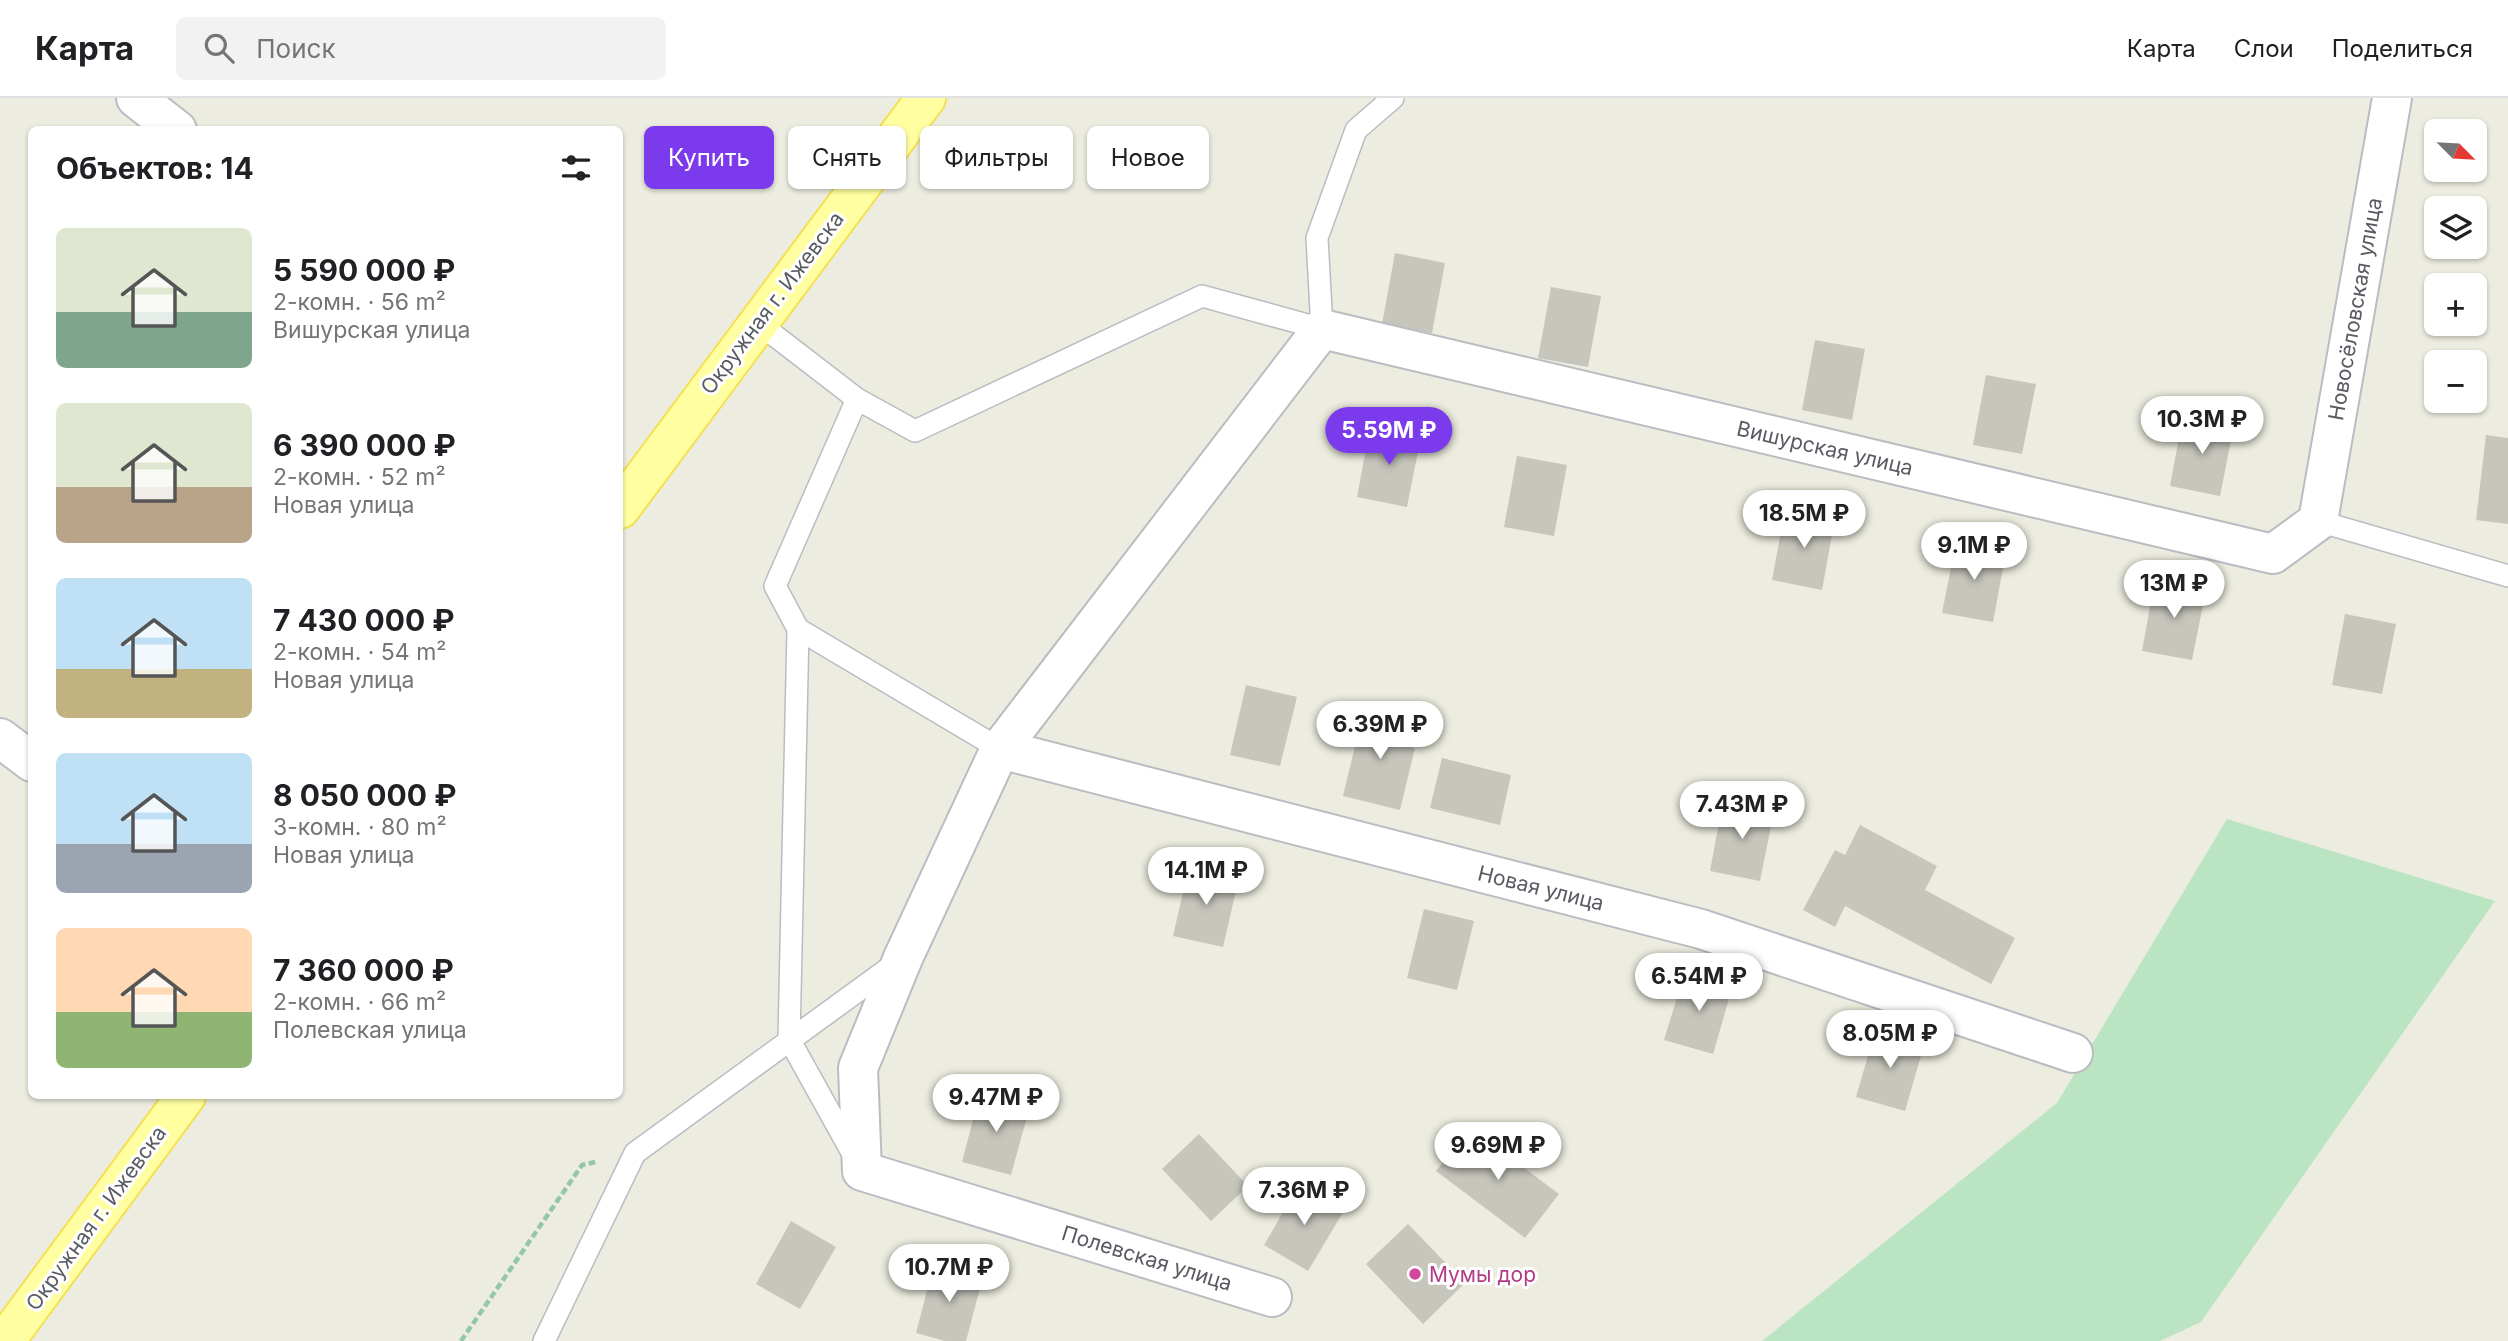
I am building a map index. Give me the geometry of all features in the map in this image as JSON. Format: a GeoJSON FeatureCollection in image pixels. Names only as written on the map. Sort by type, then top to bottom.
{"type":"FeatureCollection","features":[{"type":"Feature","properties":{"kind":"main road","name":"Окружная г. Ижевска"},"geometry":{"type":"LineString","coordinates":[[623,505],[926,98]]}},
{"type":"Feature","properties":{"kind":"main road","name":"Окружная г. Ижевска"},"geometry":{"type":"LineString","coordinates":[[5,1341],[184,1099]]}},
{"type":"Feature","properties":{"kind":"street"},"geometry":{"type":"LineString","coordinates":[[136,98],[172,126]]}},
{"type":"Feature","properties":{"kind":"street","name":"Новосёловская улица"},"geometry":{"type":"LineString","coordinates":[[2318,521],[2392,98]]}},
{"type":"Feature","properties":{"kind":"street"},"geometry":{"type":"LineString","coordinates":[[862,1171],[858,1068],[903,958],[1000,749],[1322,329]]}},
{"type":"Feature","properties":{"kind":"street","name":"Вишурская улица"},"geometry":{"type":"LineString","coordinates":[[1322,329],[2273,554],[2318,521]]}},
{"type":"Feature","properties":{"kind":"street"},"geometry":{"type":"LineString","coordinates":[[0,738],[28,759]]}},
{"type":"Feature","properties":{"kind":"street","name":"Новая улица"},"geometry":{"type":"LineString","coordinates":[[1000,749],[1701,929],[2073,1053]]}},
{"type":"Feature","properties":{"kind":"street","name":"Полевская улица"},"geometry":{"type":"LineString","coordinates":[[862,1171],[1272,1297]]}},
{"type":"Feature","properties":{"kind":"lane"},"geometry":{"type":"LineString","coordinates":[[757,322],[857,399],[915,431],[1202,296],[1322,329],[1317,238],[1356,130],[1393,98]]}},
{"type":"Feature","properties":{"kind":"lane"},"geometry":{"type":"LineString","coordinates":[[857,399],[775,586],[797,629],[789,1039],[862,1171]]}},
{"type":"Feature","properties":{"kind":"lane"},"geometry":{"type":"LineString","coordinates":[[2318,521],[2508,576]]}},
{"type":"Feature","properties":{"kind":"lane"},"geometry":{"type":"LineString","coordinates":[[797,629],[1000,749]]}},
{"type":"Feature","properties":{"kind":"lane"},"geometry":{"type":"LineString","coordinates":[[544,1341],[635,1153],[903,958]]}},
{"type":"Feature","properties":{"kind":"path"},"geometry":{"type":"LineString","coordinates":[[461,1341],[582,1166],[635,1153]]}},
{"type":"Feature","properties":{"kind":"green space"},"geometry":{"type":"Polygon","coordinates":[[[2227,819],[2495,901],[2201,1322],[2160,1341],[1762,1341],[2057,1103],[2227,819]]]}},
{"type":"Feature","properties":{"kind":"building"},"geometry":{"type":"Polygon","coordinates":[[[1395,253],[1445,263],[1432,333],[1382,324],[1395,253]]]}},
{"type":"Feature","properties":{"kind":"building"},"geometry":{"type":"Polygon","coordinates":[[[1551,287],[1601,296],[1588,367],[1538,358],[1551,287]]]}},
{"type":"Feature","properties":{"kind":"building"},"geometry":{"type":"Polygon","coordinates":[[[1815,340],[1865,349],[1852,420],[1802,410],[1815,340]]]}},
{"type":"Feature","properties":{"kind":"building"},"geometry":{"type":"Polygon","coordinates":[[[1986,375],[2036,384],[2022,454],[1973,445],[1986,375]]]}},
{"type":"Feature","properties":{"kind":"building"},"geometry":{"type":"Polygon","coordinates":[[[2183,416],[2234,425],[2220,496],[2170,486],[2183,416]]]}},
{"type":"Feature","properties":{"kind":"building"},"geometry":{"type":"Polygon","coordinates":[[[1370,427],[1421,436],[1407,507],[1357,497],[1370,427]]]}},
{"type":"Feature","properties":{"kind":"building"},"geometry":{"type":"Polygon","coordinates":[[[2486,435],[2508,438],[2508,524],[2476,520],[2486,435]]]}},
{"type":"Feature","properties":{"kind":"building"},"geometry":{"type":"Polygon","coordinates":[[[1517,456],[1567,465],[1554,536],[1504,527],[1517,456]]]}},
{"type":"Feature","properties":{"kind":"building"},"geometry":{"type":"Polygon","coordinates":[[[1785,510],[1835,519],[1822,590],[1772,580],[1785,510]]]}},
{"type":"Feature","properties":{"kind":"building"},"geometry":{"type":"Polygon","coordinates":[[[1956,542],[2006,552],[1993,622],[1942,613],[1956,542]]]}},
{"type":"Feature","properties":{"kind":"building"},"geometry":{"type":"Polygon","coordinates":[[[2155,580],[2206,590],[2192,660],[2142,651],[2155,580]]]}},
{"type":"Feature","properties":{"kind":"building"},"geometry":{"type":"Polygon","coordinates":[[[2345,614],[2396,624],[2382,694],[2332,685],[2345,614]]]}},
{"type":"Feature","properties":{"kind":"building"},"geometry":{"type":"Polygon","coordinates":[[[1246,685],[1297,697],[1280,766],[1230,755],[1246,685]]]}},
{"type":"Feature","properties":{"kind":"building"},"geometry":{"type":"Polygon","coordinates":[[[1364,709],[1408,720],[1402,745],[1415,748],[1400,810],[1343,796],[1364,709]]]}},
{"type":"Feature","properties":{"kind":"building"},"geometry":{"type":"Polygon","coordinates":[[[1442,758],[1511,775],[1500,825],[1430,808],[1442,758]]]}},
{"type":"Feature","properties":{"kind":"building"},"geometry":{"type":"Polygon","coordinates":[[[1723,801],[1774,811],[1760,881],[1710,871],[1723,801]]]}},
{"type":"Feature","properties":{"kind":"building"},"geometry":{"type":"Polygon","coordinates":[[[1860,825],[1937,866],[1925,890],[2015,938],[1991,984],[1845,906],[1835,927],[1803,910],[1835,850],[1845,855],[1860,825]]]}},
{"type":"Feature","properties":{"kind":"building"},"geometry":{"type":"Polygon","coordinates":[[[1189,866],[1239,878],[1223,947],[1173,936],[1189,866]]]}},
{"type":"Feature","properties":{"kind":"building"},"geometry":{"type":"Polygon","coordinates":[[[1424,909],[1474,921],[1457,990],[1407,978],[1424,909]]]}},
{"type":"Feature","properties":{"kind":"building"},"geometry":{"type":"Polygon","coordinates":[[[1685,972],[1733,985],[1713,1054],[1664,1040],[1685,972]]]}},
{"type":"Feature","properties":{"kind":"building"},"geometry":{"type":"Polygon","coordinates":[[[1876,1028],[1925,1042],[1905,1111],[1856,1097],[1876,1028]]]}},
{"type":"Feature","properties":{"kind":"building"},"geometry":{"type":"Polygon","coordinates":[[[980,1093],[1030,1106],[1011,1175],[962,1162],[980,1093]]]}},
{"type":"Feature","properties":{"kind":"building"},"geometry":{"type":"Polygon","coordinates":[[[1470,1127],[1559,1194],[1525,1238],[1436,1171],[1470,1127]]]}},
{"type":"Feature","properties":{"kind":"building"},"geometry":{"type":"Polygon","coordinates":[[[1199,1134],[1248,1186],[1211,1221],[1162,1169],[1199,1134]]]}},
{"type":"Feature","properties":{"kind":"building"},"geometry":{"type":"Polygon","coordinates":[[[1300,1183],[1345,1209],[1308,1271],[1264,1245],[1300,1183]]]}},
{"type":"Feature","properties":{"kind":"building"},"geometry":{"type":"Polygon","coordinates":[[[791,1221],[836,1247],[800,1309],[756,1284],[791,1221]]]}},
{"type":"Feature","properties":{"kind":"building","name":"Мумы дор"},"geometry":{"type":"Polygon","coordinates":[[[1408,1224],[1465,1283],[1423,1324],[1366,1264],[1408,1224]]]}},
{"type":"Feature","properties":{"kind":"building"},"geometry":{"type":"Polygon","coordinates":[[[934,1264],[983,1277],[966,1341],[945,1341],[916,1333],[934,1264]]]}},
{"type":"Feature","properties":{"kind":"place","name":"Мумы дор"},"geometry":{"type":"Point","coordinates":[1415,1274]}}]}
